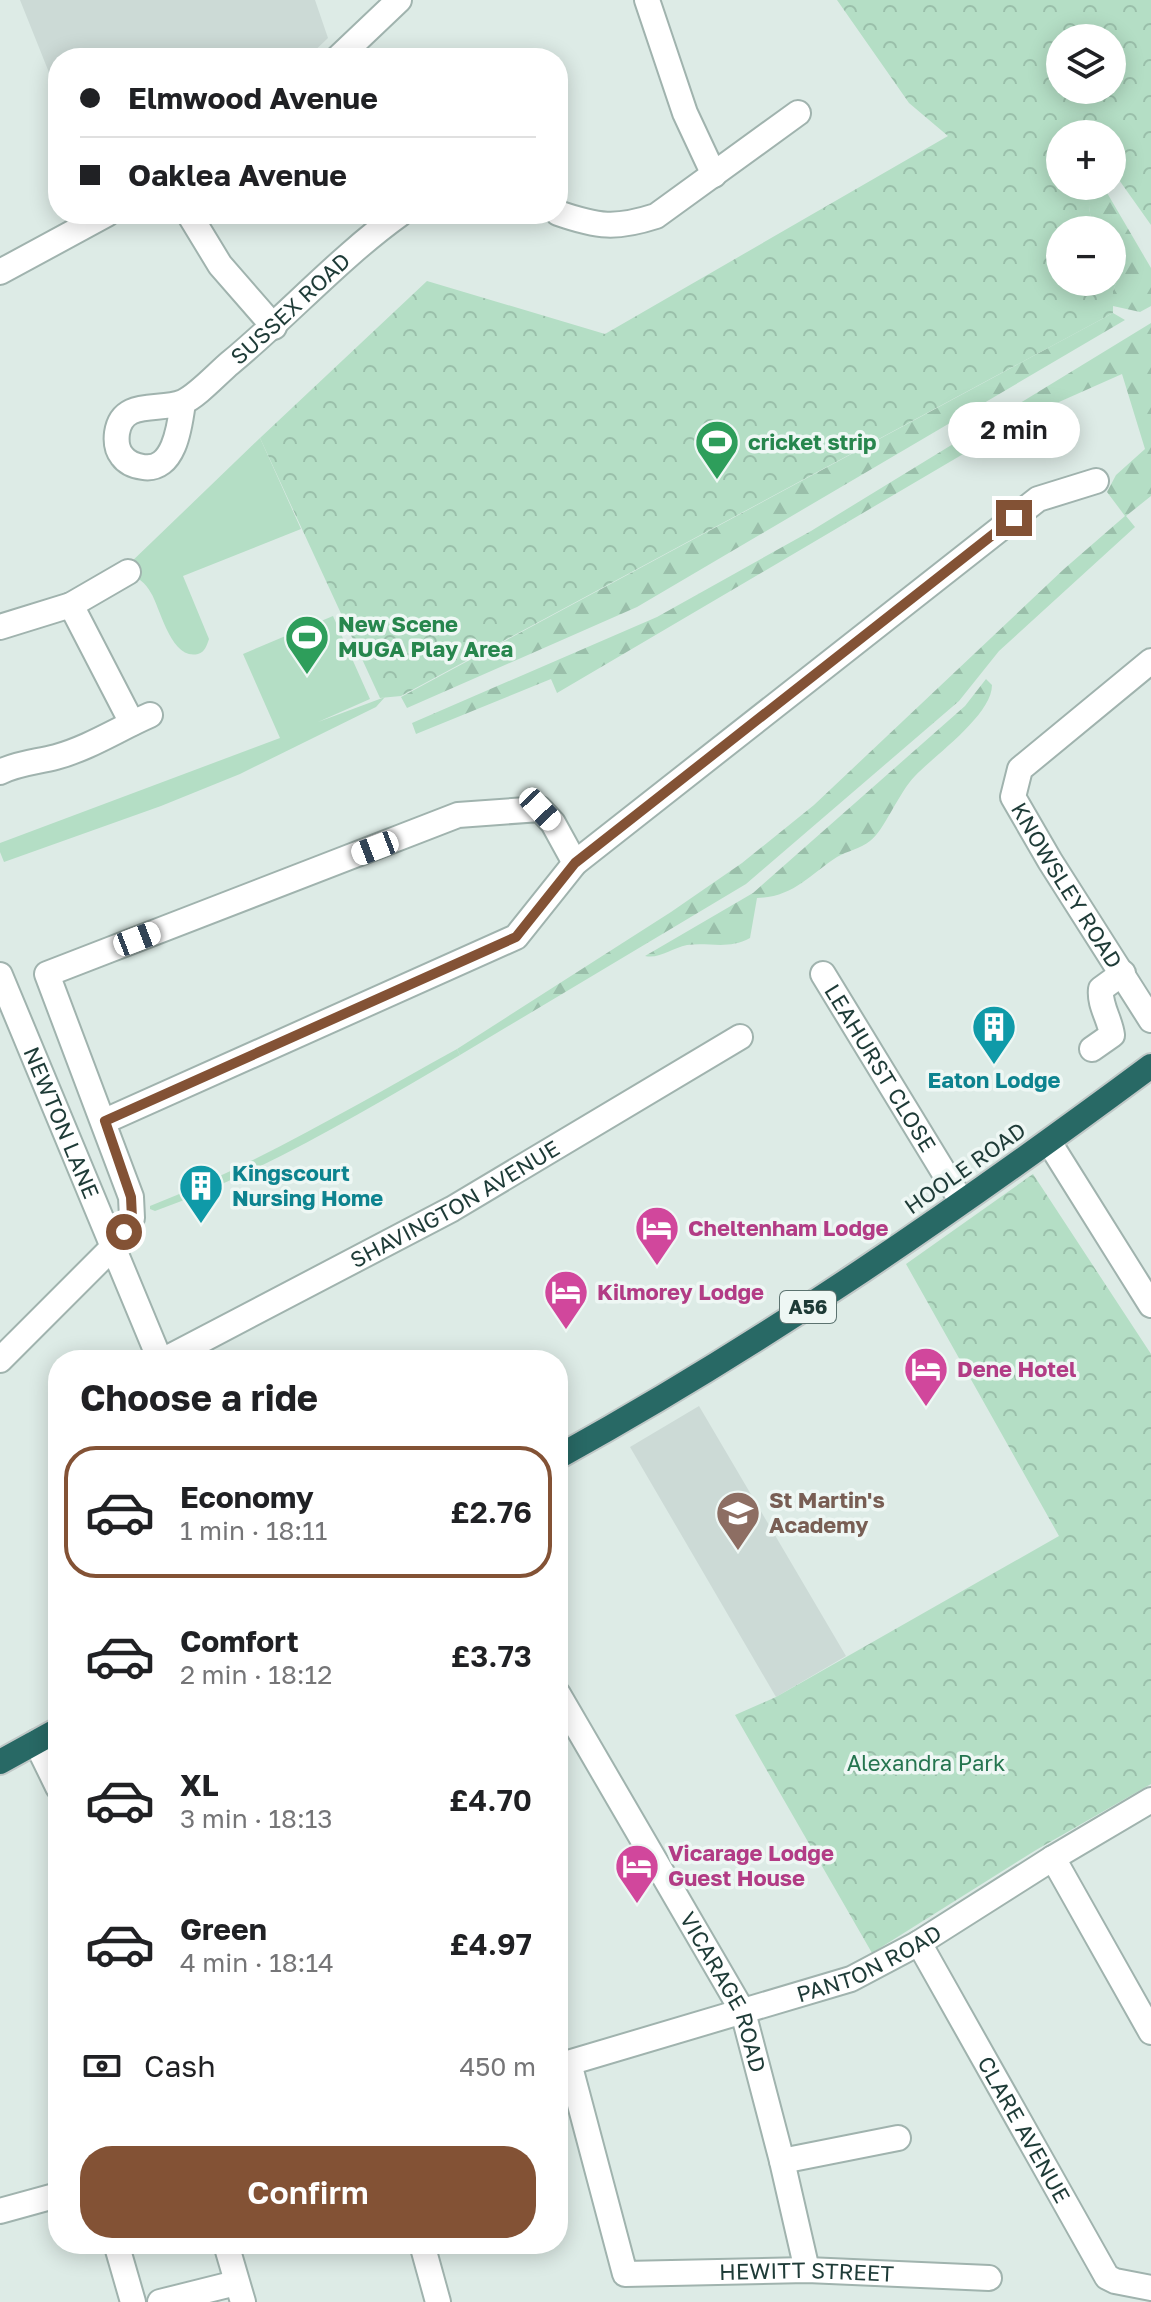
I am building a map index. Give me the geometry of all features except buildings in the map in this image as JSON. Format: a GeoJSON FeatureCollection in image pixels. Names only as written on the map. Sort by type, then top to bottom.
{"type":"FeatureCollection","features":[{"type":"Feature","properties":{"kind":"highway","name":"HOOLE ROAD"},"geometry":{"type":"LineString","coordinates":[[568,1451],[746,1348],[1049,1142],[1151,1066]]}},
{"type":"Feature","properties":{"kind":"highway"},"geometry":{"type":"LineString","coordinates":[[0,1762],[48,1735]]}},
{"type":"Feature","properties":{"kind":"street"},"geometry":{"type":"LineString","coordinates":[[349,48],[399,0]]}},
{"type":"Feature","properties":{"kind":"street"},"geometry":{"type":"LineString","coordinates":[[647,0],[685,113],[714,175]]}},
{"type":"Feature","properties":{"kind":"street"},"geometry":{"type":"LineString","coordinates":[[568,217],[608,227],[656,216],[798,113]]}},
{"type":"Feature","properties":{"kind":"street"},"geometry":{"type":"LineString","coordinates":[[0,272],[89,224]]}},
{"type":"Feature","properties":{"kind":"street"},"geometry":{"type":"LineString","coordinates":[[195,224],[220,265],[274,327]]}},
{"type":"Feature","properties":{"kind":"street","name":"SUSSEX ROAD"},"geometry":{"type":"LineString","coordinates":[[183,402],[274,327],[386,224]]}},
{"type":"Feature","properties":{"kind":"street"},"geometry":{"type":"LineString","coordinates":[[105,1121],[516,937],[575,863],[1038,499],[1096,481]]}},
{"type":"Feature","properties":{"kind":"street"},"geometry":{"type":"LineString","coordinates":[[0,627],[71,605],[128,572]]}},
{"type":"Feature","properties":{"kind":"street"},"geometry":{"type":"LineString","coordinates":[[0,772],[18,764],[55,757],[96,743],[141,719],[71,605]]}},
{"type":"Feature","properties":{"kind":"street","name":"KNOWSLEY ROAD"},"geometry":{"type":"LineString","coordinates":[[1151,661],[1020,769],[1013,797],[1151,1020]]}},
{"type":"Feature","properties":{"kind":"street"},"geometry":{"type":"LineString","coordinates":[[0,1360],[114,1246],[132,1218],[131,1197],[105,1121],[47,974],[458,815],[540,809],[553,823],[575,863]]}},
{"type":"Feature","properties":{"kind":"street"},"geometry":{"type":"LineString","coordinates":[[1092,1049],[1112,1035],[1111,1024],[1100,998],[1101,989],[1123,973]]}},
{"type":"Feature","properties":{"kind":"street","name":"LEAHURST CLOSE"},"geometry":{"type":"LineString","coordinates":[[823,974],[962,1202]]}},
{"type":"Feature","properties":{"kind":"street","name":"NEWTON LANE"},"geometry":{"type":"LineString","coordinates":[[0,975],[158,1350]]}},
{"type":"Feature","properties":{"kind":"street","name":"SHAVINGTON AVENUE"},"geometry":{"type":"LineString","coordinates":[[181,1350],[452,1209],[740,1037]]}},
{"type":"Feature","properties":{"kind":"street"},"geometry":{"type":"LineString","coordinates":[[1049,1142],[1151,1305]]}},
{"type":"Feature","properties":{"kind":"street","name":"VICARAGE ROAD"},"geometry":{"type":"LineString","coordinates":[[568,1719],[743,2012],[807,2270]]}},
{"type":"Feature","properties":{"kind":"street"},"geometry":{"type":"LineString","coordinates":[[36,1742],[48,1767]]}},
{"type":"Feature","properties":{"kind":"street","name":"PANTON ROAD"},"geometry":{"type":"LineString","coordinates":[[568,2063],[851,1979],[919,1943],[1151,1800]]}},
{"type":"Feature","properties":{"kind":"street"},"geometry":{"type":"LineString","coordinates":[[1053,1858],[1151,2032]]}},
{"type":"Feature","properties":{"kind":"street","name":"CLARE AVENUE"},"geometry":{"type":"LineString","coordinates":[[919,1943],[1107,2277],[1151,2288]]}},
{"type":"Feature","properties":{"kind":"street","name":"HEWITT STREET"},"geometry":{"type":"LineString","coordinates":[[568,2081],[625,2274],[807,2270],[989,2278]]}},
{"type":"Feature","properties":{"kind":"street"},"geometry":{"type":"LineString","coordinates":[[782,2161],[898,2138]]}},
{"type":"Feature","properties":{"kind":"street"},"geometry":{"type":"LineString","coordinates":[[0,2211],[48,2198]]}},
{"type":"Feature","properties":{"kind":"street"},"geometry":{"type":"LineString","coordinates":[[119,2254],[133,2302]]}},
{"type":"Feature","properties":{"kind":"street"},"geometry":{"type":"LineString","coordinates":[[160,2302],[240,2292],[229,2254]]}},
{"type":"Feature","properties":{"kind":"street"},"geometry":{"type":"LineString","coordinates":[[425,2254],[438,2302]]}},
{"type":"Feature","properties":{"kind":"shaded area"},"geometry":{"type":"Polygon","coordinates":[[[20,0],[315,0],[328,38],[318,48],[48,48],[48,70],[20,0]]]}},
{"type":"Feature","properties":{"kind":"shaded area","name":"St Martin's Academy"},"geometry":{"type":"Polygon","coordinates":[[[699,1406],[846,1656],[776,1697],[630,1447],[699,1406]]]}},
{"type":"Feature","properties":{"kind":"green space"},"geometry":{"type":"Polygon","coordinates":[[[837,0],[1151,0],[1151,225],[1126,190],[1126,120],[1046,120],[1046,200],[1090,200],[1091,216],[1046,216],[1046,296],[1113,296],[1113,313],[401,696],[380,698],[260,438],[427,281],[605,334],[948,136],[909,103],[837,0]]]}},
{"type":"Feature","properties":{"kind":"green space"},"geometry":{"type":"Polygon","coordinates":[[[1089,200],[1111,200],[1121,216],[1091,216],[1089,200]]]}},
{"type":"Feature","properties":{"kind":"green space"},"geometry":{"type":"Polygon","coordinates":[[[1126,225],[1151,268],[1151,306],[1140,312],[1113,306],[1113,296],[1126,296],[1126,225]]]}},
{"type":"Feature","properties":{"kind":"green space"},"geometry":{"type":"Polygon","coordinates":[[[1113,313],[1125,320],[637,607],[407,708],[401,697],[1113,313]]]}},
{"type":"Feature","properties":{"kind":"green space"},"geometry":{"type":"Polygon","coordinates":[[[1151,323],[1151,496],[1126,516],[1135,527],[999,651],[959,701],[746,884],[460,1055],[457,1049],[671,912],[742,863],[814,805],[1064,569],[1125,516],[1107,492],[1116,475],[1145,449],[1122,374],[1059,402],[970,450],[557,693],[551,679],[416,734],[412,723],[657,617],[811,531],[1151,323]]]}},
{"type":"Feature","properties":{"kind":"green space"},"geometry":{"type":"Polygon","coordinates":[[[260,438],[301,529],[183,576],[209,639],[202,652],[189,654],[174,641],[149,589],[128,572],[127,566],[260,438]]]}},
{"type":"Feature","properties":{"kind":"green space"},"geometry":{"type":"Polygon","coordinates":[[[333,616],[370,699],[318,722],[385,697],[376,707],[240,774],[4,862],[0,843],[280,738],[243,654],[333,616]]]}},
{"type":"Feature","properties":{"kind":"green space"},"geometry":{"type":"Polygon","coordinates":[[[986,679],[992,685],[983,709],[915,776],[870,841],[837,857],[791,889],[757,898],[750,938],[726,945],[687,945],[661,955],[645,956],[753,893],[965,706],[986,679]]]}},
{"type":"Feature","properties":{"kind":"green space"},"geometry":{"type":"Polygon","coordinates":[[[457,1049],[460,1055],[273,1160],[196,1195],[155,1211],[150,1209],[150,1206],[229,1172],[306,1133],[457,1049]]]}},
{"type":"Feature","properties":{"kind":"green space","name":"Alexandra Park"},"geometry":{"type":"Polygon","coordinates":[[[1033,1174],[1151,1354],[1151,1784],[1036,1850],[872,1953],[735,1715],[776,1697],[1059,1536],[906,1264],[1033,1174]]]}},
{"type":"Feature","properties":{"kind":"place","name":"cricket strip"},"geometry":{"type":"Point","coordinates":[717,481]}},
{"type":"Feature","properties":{"kind":"place","name":"New Scene MUGA Play Area"},"geometry":{"type":"Point","coordinates":[307,676]}},
{"type":"Feature","properties":{"kind":"place","name":"Eaton Lodge"},"geometry":{"type":"Point","coordinates":[994,1066]}},
{"type":"Feature","properties":{"kind":"place","name":"Kingscourt Nursing Home"},"geometry":{"type":"Point","coordinates":[201,1225]}},
{"type":"Feature","properties":{"kind":"place","name":"Cheltenham Lodge"},"geometry":{"type":"Point","coordinates":[657,1267]}},
{"type":"Feature","properties":{"kind":"place","name":"Kilmorey Lodge"},"geometry":{"type":"Point","coordinates":[566,1331]}},
{"type":"Feature","properties":{"kind":"place","name":"Dene Hotel"},"geometry":{"type":"Point","coordinates":[926,1408]}},
{"type":"Feature","properties":{"kind":"place","name":"St Martin's Academy"},"geometry":{"type":"Point","coordinates":[738,1552]}},
{"type":"Feature","properties":{"kind":"place","name":"Vicarage Lodge Guest House"},"geometry":{"type":"Point","coordinates":[637,1905]}},
{"type":"Feature","properties":{"kind":"route"},"geometry":{"type":"LineString","coordinates":[[124,1232],[132,1218],[131,1197],[105,1121],[516,937],[575,863],[1014,518]]}}]}
